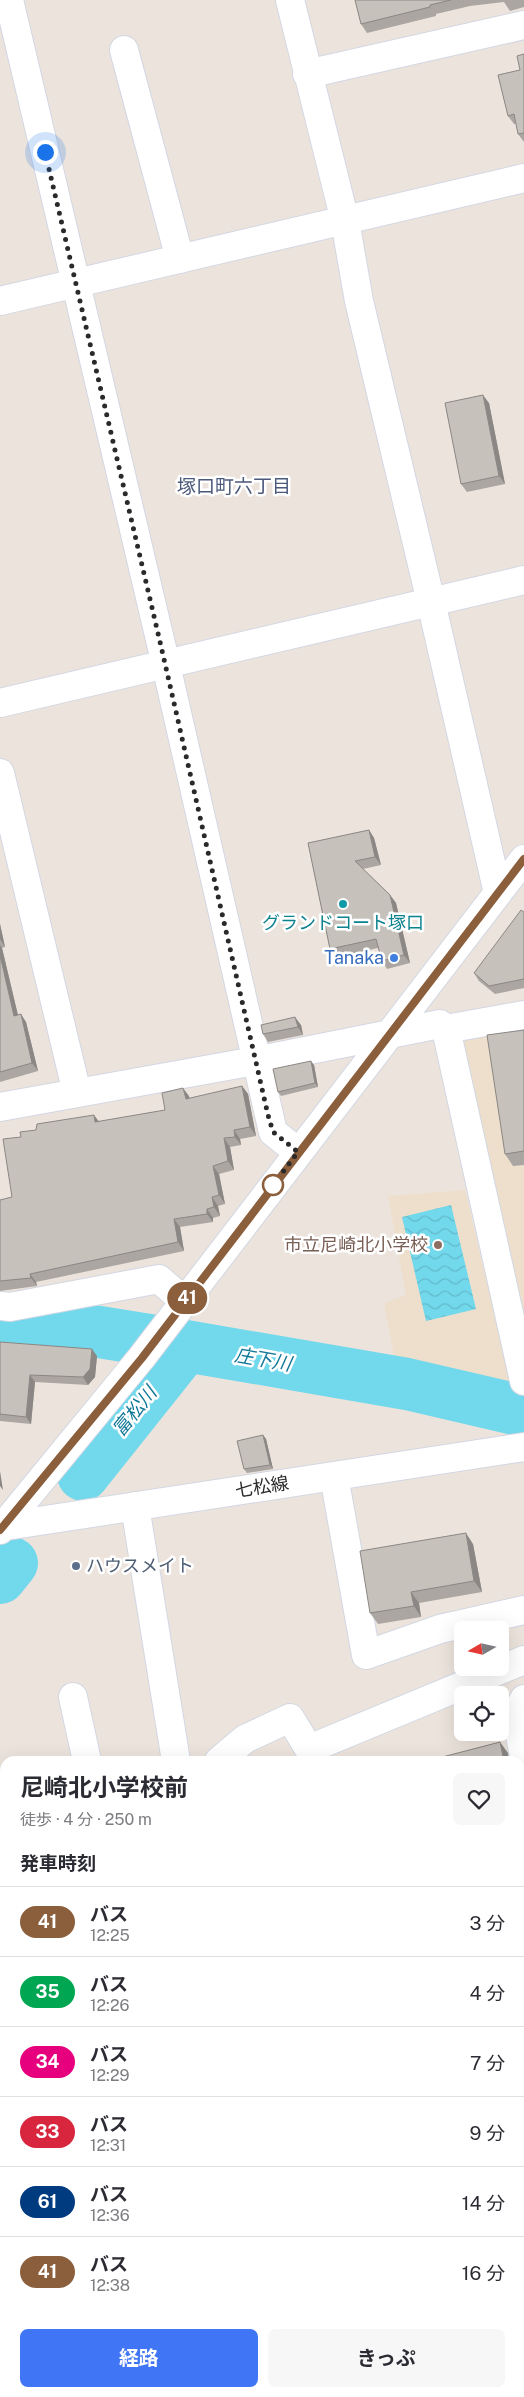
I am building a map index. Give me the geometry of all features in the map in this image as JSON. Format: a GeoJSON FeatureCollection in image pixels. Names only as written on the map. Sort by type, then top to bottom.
{"type":"FeatureCollection","features":[{"type":"Feature","properties":{"kind":"street"},"geometry":{"type":"LineString","coordinates":[[9,0],[166,665],[255,1061],[273,1132],[298,1152]]}},
{"type":"Feature","properties":{"kind":"street"},"geometry":{"type":"LineString","coordinates":[[290,0],[344,221],[359,301],[498,893]]}},
{"type":"Feature","properties":{"kind":"street"},"geometry":{"type":"LineString","coordinates":[[308,74],[524,25]]}},
{"type":"Feature","properties":{"kind":"street"},"geometry":{"type":"LineString","coordinates":[[124,50],[180,259]]}},
{"type":"Feature","properties":{"kind":"street"},"geometry":{"type":"LineString","coordinates":[[0,301],[524,178]]}},
{"type":"Feature","properties":{"kind":"street"},"geometry":{"type":"LineString","coordinates":[[0,703],[524,580]]}},
{"type":"Feature","properties":{"kind":"street"},"geometry":{"type":"LineString","coordinates":[[0,772],[77,1093]]}},
{"type":"Feature","properties":{"kind":"street"},"geometry":{"type":"LineString","coordinates":[[1,1528],[142,1358],[524,859]]}},
{"type":"Feature","properties":{"kind":"street"},"geometry":{"type":"LineString","coordinates":[[0,1107],[435,1027],[524,1015]]}},
{"type":"Feature","properties":{"kind":"street"},"geometry":{"type":"LineString","coordinates":[[435,1027],[524,1381]]}},
{"type":"Feature","properties":{"kind":"street"},"geometry":{"type":"LineString","coordinates":[[0,1306],[10,1307],[159,1279],[180,1306]]}},
{"type":"Feature","properties":{"kind":"street","name":"七松線"},"geometry":{"type":"LineString","coordinates":[[1,1528],[524,1447]]}},
{"type":"Feature","properties":{"kind":"street"},"geometry":{"type":"LineString","coordinates":[[334,1476],[366,1655],[440,1629],[524,1610]]}},
{"type":"Feature","properties":{"kind":"street"},"geometry":{"type":"LineString","coordinates":[[135,1506],[175,1756]]}},
{"type":"Feature","properties":{"kind":"street"},"geometry":{"type":"LineString","coordinates":[[225,1756],[244,1740],[290,1718],[309,1749],[524,1660]]}},
{"type":"Feature","properties":{"kind":"street"},"geometry":{"type":"LineString","coordinates":[[73,1697],[86,1756]]}},
{"type":"Feature","properties":{"kind":"street"},"geometry":{"type":"LineString","coordinates":[[524,1699],[516,1715],[524,1756]]}},
{"type":"Feature","properties":{"kind":"shaded area"},"geometry":{"type":"Polygon","coordinates":[[[524,1026],[524,1314],[459,1050],[467,1036],[524,1026]]]}},
{"type":"Feature","properties":{"kind":"shaded area","name":"市立尼崎北小学校"},"geometry":{"type":"Polygon","coordinates":[[[465,1190],[510,1382],[396,1367],[384,1303],[406,1295],[388,1196],[465,1190]]]}},
{"type":"Feature","properties":{"kind":"water"},"geometry":{"type":"Polygon","coordinates":[[[451,1205],[476,1309],[426,1321],[402,1217],[451,1205]]]}},
{"type":"Feature","properties":{"kind":"building"},"geometry":{"type":"Polygon","coordinates":[[[355,0],[451,0],[361,24],[355,0]]]}},
{"type":"Feature","properties":{"kind":"building"},"geometry":{"type":"Polygon","coordinates":[[[524,54],[524,133],[518,134],[514,114],[508,116],[498,75],[520,70],[517,56],[524,54]]]}},
{"type":"Feature","properties":{"kind":"building"},"geometry":{"type":"Polygon","coordinates":[[[483,395],[499,476],[461,484],[445,403],[483,395]]]}},
{"type":"Feature","properties":{"kind":"building"},"geometry":{"type":"Polygon","coordinates":[[[369,830],[375,857],[355,861],[390,895],[404,955],[382,961],[376,939],[330,949],[308,843],[369,830]]]}},
{"type":"Feature","properties":{"kind":"building"},"geometry":{"type":"Polygon","coordinates":[[[521,910],[524,912],[524,979],[489,986],[474,973],[521,910]]]}},
{"type":"Feature","properties":{"kind":"building"},"geometry":{"type":"Polygon","coordinates":[[[0,955],[14,1016],[21,1014],[32,1063],[0,1072],[0,955]]]}},
{"type":"Feature","properties":{"kind":"building"},"geometry":{"type":"Polygon","coordinates":[[[295,1017],[298,1027],[263,1034],[261,1025],[295,1017]]]}},
{"type":"Feature","properties":{"kind":"building"},"geometry":{"type":"Polygon","coordinates":[[[524,1030],[524,1151],[505,1154],[487,1035],[524,1030]]]}},
{"type":"Feature","properties":{"kind":"building"},"geometry":{"type":"Polygon","coordinates":[[[311,1061],[315,1083],[278,1092],[273,1069],[311,1061]]]}},
{"type":"Feature","properties":{"kind":"building"},"geometry":{"type":"Polygon","coordinates":[[[242,1086],[250,1127],[234,1130],[235,1137],[224,1138],[228,1161],[213,1166],[219,1195],[212,1197],[214,1207],[207,1209],[207,1214],[174,1219],[178,1242],[30,1274],[31,1278],[0,1281],[0,1200],[12,1197],[3,1139],[21,1137],[20,1132],[36,1130],[37,1124],[94,1115],[95,1122],[165,1110],[162,1093],[183,1088],[186,1099],[242,1086]]]}},
{"type":"Feature","properties":{"kind":"building"},"geometry":{"type":"Polygon","coordinates":[[[0,1342],[92,1349],[90,1369],[83,1377],[30,1375],[26,1417],[0,1414],[0,1342]]]}},
{"type":"Feature","properties":{"kind":"building"},"geometry":{"type":"Polygon","coordinates":[[[263,1435],[270,1465],[244,1469],[237,1441],[263,1435]]]}},
{"type":"Feature","properties":{"kind":"building"},"geometry":{"type":"Polygon","coordinates":[[[466,1533],[474,1581],[411,1592],[414,1606],[370,1613],[360,1551],[466,1533]]]}},
{"type":"Feature","properties":{"kind":"building"},"geometry":{"type":"Polygon","coordinates":[[[500,1742],[503,1756],[446,1756],[500,1742]]]}},
{"type":"Feature","properties":{"kind":"waterway","name":"庄下川"},"geometry":{"type":"LineString","coordinates":[[0,1326],[68,1327],[407,1384],[510,1408],[524,1409]]}},
{"type":"Feature","properties":{"kind":"waterway","name":"富松川"},"geometry":{"type":"LineString","coordinates":[[83,1475],[185,1347]]}},
{"type":"Feature","properties":{"kind":"waterway","name":"富松川"},"geometry":{"type":"LineString","coordinates":[[0,1578],[12,1563]]}},
{"type":"Feature","properties":{"kind":"bus line","name":"41"},"geometry":{"type":"LineString","coordinates":[[0,1530],[142,1358],[524,859]]}},
{"type":"Feature","properties":{"kind":"place","name":"グランドコート塚口"},"geometry":{"type":"Point","coordinates":[343,904]}},
{"type":"Feature","properties":{"kind":"place","name":"Tanaka"},"geometry":{"type":"Point","coordinates":[394,958]}},
{"type":"Feature","properties":{"kind":"place","name":"市立尼崎北小学校"},"geometry":{"type":"Point","coordinates":[438,1245]}},
{"type":"Feature","properties":{"kind":"place","name":"ハウスメイト"},"geometry":{"type":"Point","coordinates":[76,1566]}},
{"type":"Feature","properties":{"kind":"district","name":"塚口町六丁目"},"geometry":{"type":"Point","coordinates":[234,486]}},
{"type":"Feature","properties":{"kind":"route"},"geometry":{"type":"LineString","coordinates":[[45,152],[161,646],[268,1115],[273,1132],[298,1152],[273,1185]]}}]}
